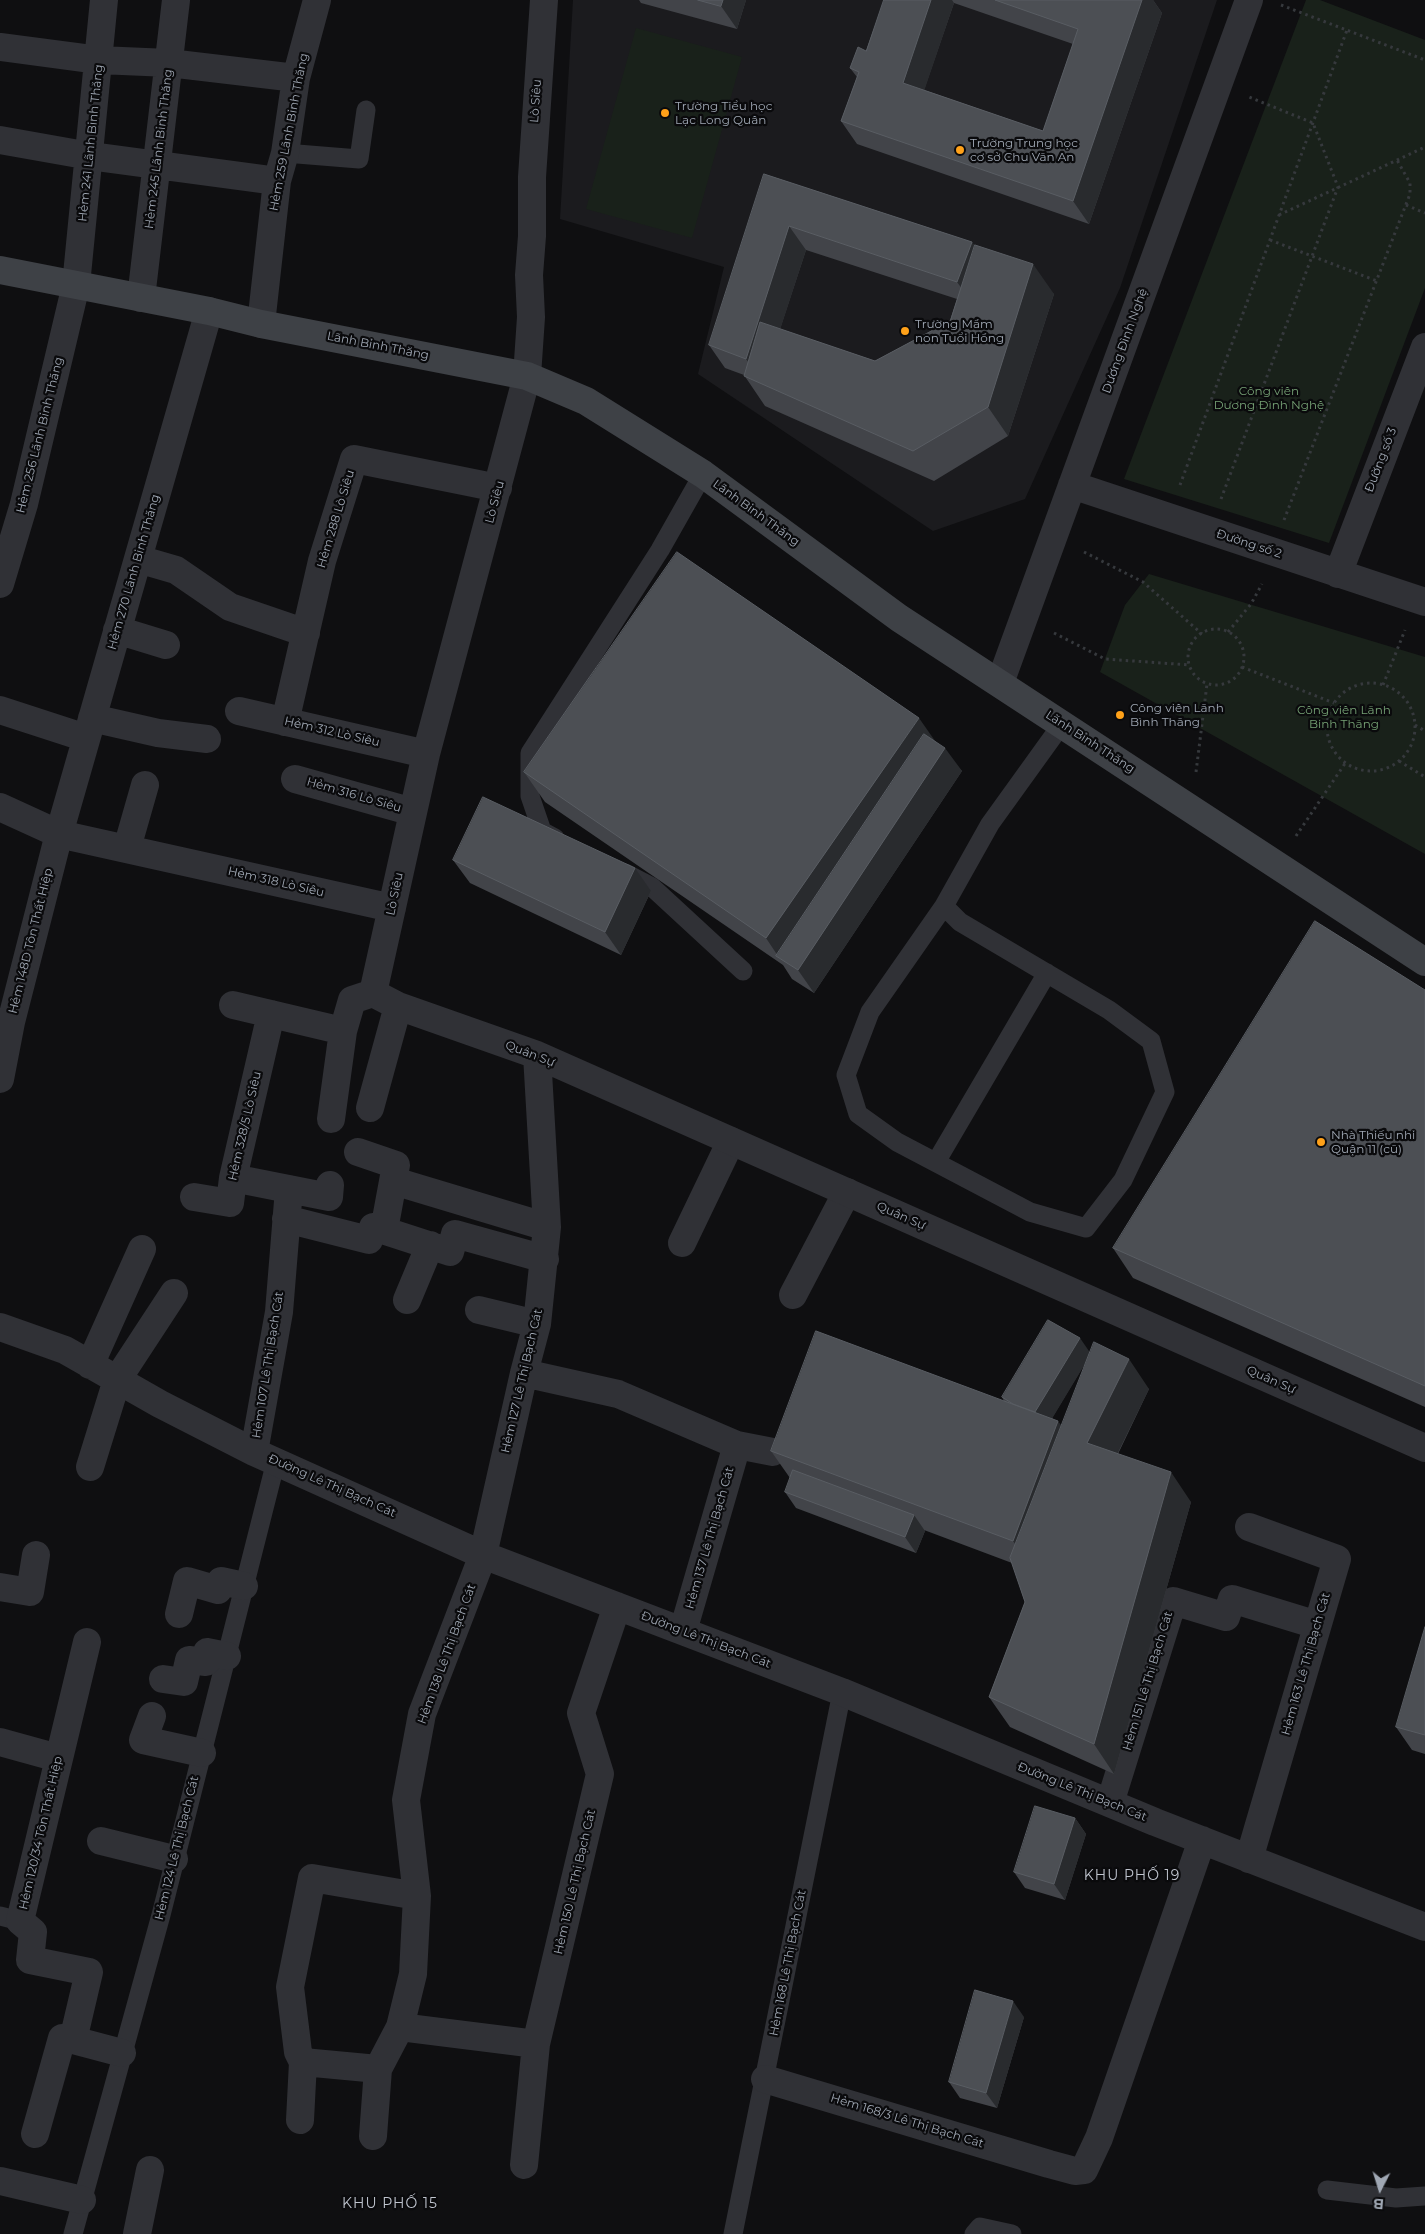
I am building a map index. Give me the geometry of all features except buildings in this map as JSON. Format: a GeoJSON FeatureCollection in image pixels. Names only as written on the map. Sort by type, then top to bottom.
{"type":"FeatureCollection","features":[{"type":"Feature","properties":{"kind":"main road","name":"Lãnh Binh Thăng"},"geometry":{"type":"LineString","coordinates":[[0,270],[527,376],[586,401],[703,474],[899,618],[1425,962]]}},
{"type":"Feature","properties":{"kind":"street","name":"Hẻm 241 Lãnh Binh Thăng"},"geometry":{"type":"LineString","coordinates":[[76,285],[104,0]]}},
{"type":"Feature","properties":{"kind":"street","name":"Hẻm 245 Lãnh Binh Thăng"},"geometry":{"type":"LineString","coordinates":[[141,298],[176,0]]}},
{"type":"Feature","properties":{"kind":"street","name":"Hẻm 259 Lãnh Binh Thăng"},"geometry":{"type":"LineString","coordinates":[[261,324],[277,181],[285,153],[296,78],[317,0]]}},
{"type":"Feature","properties":{"kind":"street","name":"Lò Siêu"},"geometry":{"type":"LineString","coordinates":[[373,993],[426,754],[527,376],[531,317],[529,275],[532,236],[533,158],[544,0]]}},
{"type":"Feature","properties":{"kind":"street","name":"Dương Đình Nghệ"},"geometry":{"type":"LineString","coordinates":[[1000,683],[1249,0]]}},
{"type":"Feature","properties":{"kind":"street"},"geometry":{"type":"LineString","coordinates":[[0,47],[99,60],[169,63],[296,78]]}},
{"type":"Feature","properties":{"kind":"street"},"geometry":{"type":"LineString","coordinates":[[0,140],[90,156],[277,181]]}},
{"type":"Feature","properties":{"kind":"street","name":"Hẻm 256 Lãnh Binh Thăng"},"geometry":{"type":"LineString","coordinates":[[0,584],[24,504],[76,285]]}},
{"type":"Feature","properties":{"kind":"street","name":"Hẻm 270 Lãnh Binh Thăng"},"geometry":{"type":"LineString","coordinates":[[59,834],[209,311]]}},
{"type":"Feature","properties":{"kind":"street","name":"Đường số 3"},"geometry":{"type":"LineString","coordinates":[[1338,574],[1425,347]]}},
{"type":"Feature","properties":{"kind":"street","name":"Hẻm 288 Lò Siêu"},"geometry":{"type":"LineString","coordinates":[[285,722],[322,561],[354,459],[498,488]]}},
{"type":"Feature","properties":{"kind":"street","name":"Đường số 2"},"geometry":{"type":"LineString","coordinates":[[1072,485],[1420,601]]}},
{"type":"Feature","properties":{"kind":"street"},"geometry":{"type":"LineString","coordinates":[[138,558],[176,570],[230,606],[306,633]]}},
{"type":"Feature","properties":{"kind":"street"},"geometry":{"type":"LineString","coordinates":[[117,630],[166,645]]}},
{"type":"Feature","properties":{"kind":"street"},"geometry":{"type":"LineString","coordinates":[[0,710],[89,728],[207,739]]}},
{"type":"Feature","properties":{"kind":"street","name":"Hẻm 312 Lò Siêu"},"geometry":{"type":"LineString","coordinates":[[239,710],[426,754]]}},
{"type":"Feature","properties":{"kind":"street","name":"Hẻm 316 Lò Siêu"},"geometry":{"type":"LineString","coordinates":[[294,779],[412,812]]}},
{"type":"Feature","properties":{"kind":"street"},"geometry":{"type":"LineString","coordinates":[[127,848],[145,785]]}},
{"type":"Feature","properties":{"kind":"street","name":"Hẻm 318 Lò Siêu"},"geometry":{"type":"LineString","coordinates":[[0,807],[59,834],[392,908]]}},
{"type":"Feature","properties":{"kind":"street","name":"Hẻm 148D Tôn Thất Hiệp"},"geometry":{"type":"LineString","coordinates":[[0,1079],[5,1020],[59,834]]}},
{"type":"Feature","properties":{"kind":"street"},"geometry":{"type":"LineString","coordinates":[[331,1119],[343,1031],[352,1000],[373,993]]}},
{"type":"Feature","properties":{"kind":"street","name":"Quân Sự"},"geometry":{"type":"LineString","coordinates":[[373,993],[398,1006],[537,1055],[1425,1448]]}},
{"type":"Feature","properties":{"kind":"street"},"geometry":{"type":"LineString","coordinates":[[233,1005],[343,1031]]}},
{"type":"Feature","properties":{"kind":"street"},"geometry":{"type":"LineString","coordinates":[[370,1108],[398,1006]]}},
{"type":"Feature","properties":{"kind":"street","name":"Hẻm 328/5 Lò Siêu"},"geometry":{"type":"LineString","coordinates":[[194,1197],[230,1203],[233,1178],[272,1014]]}},
{"type":"Feature","properties":{"kind":"street","name":"Hẻm 127 Lê Thị Bạch Cát"},"geometry":{"type":"LineString","coordinates":[[483,1555],[524,1373],[538,1324],[547,1226],[537,1055]]}},
{"type":"Feature","properties":{"kind":"street"},"geometry":{"type":"LineString","coordinates":[[682,1243],[731,1141]]}},
{"type":"Feature","properties":{"kind":"street"},"geometry":{"type":"LineString","coordinates":[[358,1152],[396,1165],[384,1230]]}},
{"type":"Feature","properties":{"kind":"street"},"geometry":{"type":"LineString","coordinates":[[233,1178],[329,1197],[330,1185]]}},
{"type":"Feature","properties":{"kind":"street"},"geometry":{"type":"LineString","coordinates":[[394,1181],[547,1226]]}},
{"type":"Feature","properties":{"kind":"street","name":"Hẻm 107 Lê Thị Bạch Cát"},"geometry":{"type":"LineString","coordinates":[[265,1456],[289,1189]]}},
{"type":"Feature","properties":{"kind":"street"},"geometry":{"type":"LineString","coordinates":[[793,1295],[847,1192]]}},
{"type":"Feature","properties":{"kind":"street"},"geometry":{"type":"LineString","coordinates":[[286,1219],[369,1240],[373,1226],[450,1252],[455,1234],[545,1259]]}},
{"type":"Feature","properties":{"kind":"street"},"geometry":{"type":"LineString","coordinates":[[407,1300],[430,1245]]}},
{"type":"Feature","properties":{"kind":"street"},"geometry":{"type":"LineString","coordinates":[[90,1364],[142,1249]]}},
{"type":"Feature","properties":{"kind":"street"},"geometry":{"type":"LineString","coordinates":[[90,1467],[117,1380],[174,1293]]}},
{"type":"Feature","properties":{"kind":"street"},"geometry":{"type":"LineString","coordinates":[[479,1310],[538,1324]]}},
{"type":"Feature","properties":{"kind":"street","name":"Đường Lê Thị Bạch Cát"},"geometry":{"type":"LineString","coordinates":[[0,1327],[65,1350],[160,1404],[265,1456],[483,1555],[842,1692],[1110,1804],[1425,1927]]}},
{"type":"Feature","properties":{"kind":"street"},"geometry":{"type":"LineString","coordinates":[[524,1373],[618,1394],[737,1445],[773,1452]]}},
{"type":"Feature","properties":{"kind":"street","name":"Hẻm 137 Lê Thị Bạch Cát"},"geometry":{"type":"LineString","coordinates":[[684,1631],[737,1445]]}},
{"type":"Feature","properties":{"kind":"street","name":"Hẻm 163 Lê Thị Bạch Cát"},"geometry":{"type":"LineString","coordinates":[[1249,1527],[1337,1558],[1249,1859]]}},
{"type":"Feature","properties":{"kind":"street"},"geometry":{"type":"LineString","coordinates":[[0,1587],[30,1592],[36,1555]]}},
{"type":"Feature","properties":{"kind":"street","name":"Hẻm 138 Lê Thị Bạch Cát"},"geometry":{"type":"LineString","coordinates":[[373,2136],[378,2069],[400,2027],[413,1974],[417,1896],[406,1800],[422,1714],[483,1555]]}},
{"type":"Feature","properties":{"kind":"street"},"geometry":{"type":"LineString","coordinates":[[179,1614],[187,1581],[218,1590],[221,1581],[244,1586]]}},
{"type":"Feature","properties":{"kind":"street","name":"Hẻm 151 Lê Thị Bạch Cát"},"geometry":{"type":"LineString","coordinates":[[1110,1804],[1173,1601],[1226,1617],[1232,1599],[1317,1625]]}},
{"type":"Feature","properties":{"kind":"street","name":"Hẻm 150 Lê Thị Bạch Cát"},"geometry":{"type":"LineString","coordinates":[[524,2165],[536,2044],[600,1774],[581,1713],[617,1606]]}},
{"type":"Feature","properties":{"kind":"street","name":"Hẻm 120/34 Tôn Thất Hiệp"},"geometry":{"type":"LineString","coordinates":[[73,2040],[89,1972],[30,1960],[33,1932],[10,1918],[58,1758],[87,1642]]}},
{"type":"Feature","properties":{"kind":"street"},"geometry":{"type":"LineString","coordinates":[[163,1679],[184,1682],[189,1660],[206,1662],[207,1652],[226,1656]]}},
{"type":"Feature","properties":{"kind":"street"},"geometry":{"type":"LineString","coordinates":[[152,1716],[143,1740],[202,1752]]}},
{"type":"Feature","properties":{"kind":"street"},"geometry":{"type":"LineString","coordinates":[[0,1742],[58,1758]]}},
{"type":"Feature","properties":{"kind":"street","name":"Hẻm 168/3 Lê Thị Bạch Cát"},"geometry":{"type":"LineString","coordinates":[[765,2079],[1049,2164],[1075,2171],[1084,2170],[1100,2138],[1202,1840]]}},
{"type":"Feature","properties":{"kind":"street"},"geometry":{"type":"LineString","coordinates":[[101,1841],[174,1859]]}},
{"type":"Feature","properties":{"kind":"street"},"geometry":{"type":"LineString","coordinates":[[300,2120],[303,2062],[298,2052],[290,1987],[312,1878],[417,1896]]}},
{"type":"Feature","properties":{"kind":"street"},"geometry":{"type":"LineString","coordinates":[[400,2027],[536,2044]]}},
{"type":"Feature","properties":{"kind":"street"},"geometry":{"type":"LineString","coordinates":[[35,2134],[62,2038],[122,2053]]}},
{"type":"Feature","properties":{"kind":"street"},"geometry":{"type":"LineString","coordinates":[[303,2062],[378,2069]]}},
{"type":"Feature","properties":{"kind":"street"},"geometry":{"type":"LineString","coordinates":[[137,2234],[150,2170]]}},
{"type":"Feature","properties":{"kind":"street"},"geometry":{"type":"LineString","coordinates":[[0,2181],[82,2200]]}},
{"type":"Feature","properties":{"kind":"lane"},"geometry":{"type":"LineString","coordinates":[[285,153],[359,159],[366,110]]}},
{"type":"Feature","properties":{"kind":"lane"},"geometry":{"type":"LineString","coordinates":[[567,844],[542,831],[530,796],[530,753],[660,550],[703,474]]}},
{"type":"Feature","properties":{"kind":"lane"},"geometry":{"type":"LineString","coordinates":[[944,906],[960,922],[1109,1010],[1151,1040],[1165,1092],[1123,1180],[1086,1228],[1030,1212],[897,1142],[858,1114],[846,1075],[870,1012],[944,906],[990,824],[1062,724]]}},
{"type":"Feature","properties":{"kind":"lane"},"geometry":{"type":"LineString","coordinates":[[609,865],[652,887],[743,971]]}},
{"type":"Feature","properties":{"kind":"lane"},"geometry":{"type":"LineString","coordinates":[[936,1162],[1047,973]]}},
{"type":"Feature","properties":{"kind":"lane","name":"Hẻm 124 Lê Thị Bạch Cát"},"geometry":{"type":"LineString","coordinates":[[72,2234],[174,1859],[244,1586],[265,1456]]}},
{"type":"Feature","properties":{"kind":"lane","name":"Hẻm 168 Lê Thị Bạch Cát"},"geometry":{"type":"LineString","coordinates":[[733,2234],[842,1692]]}},
{"type":"Feature","properties":{"kind":"lane"},"geometry":{"type":"LineString","coordinates":[[1327,2190],[1396,2198],[1425,2196]]}},
{"type":"Feature","properties":{"kind":"lane"},"geometry":{"type":"LineString","coordinates":[[974,2234],[980,2227],[1012,2234]]}},
{"type":"Feature","properties":{"kind":"path"},"geometry":{"type":"LineString","coordinates":[[1277,3],[1425,60]]}},
{"type":"Feature","properties":{"kind":"path"},"geometry":{"type":"LineString","coordinates":[[1168,518],[1347,30]]}},
{"type":"Feature","properties":{"kind":"path"},"geometry":{"type":"LineString","coordinates":[[1209,531],[1338,187],[1313,123],[1218,84]]}},
{"type":"Feature","properties":{"kind":"path"},"geometry":{"type":"LineString","coordinates":[[1279,215],[1425,147]]}},
{"type":"Feature","properties":{"kind":"path"},"geometry":{"type":"LineString","coordinates":[[1228,632],[1251,604],[1276,553],[1410,194],[1410,183],[1397,160]]}},
{"type":"Feature","properties":{"kind":"path"},"geometry":{"type":"LineString","coordinates":[[1406,205],[1425,212]]}},
{"type":"Feature","properties":{"kind":"path"},"geometry":{"type":"LineString","coordinates":[[1270,240],[1377,281]]}},
{"type":"Feature","properties":{"kind":"path"},"geometry":{"type":"LineString","coordinates":[[1054,537],[1143,582],[1202,634]]}},
{"type":"Feature","properties":{"kind":"path"},"geometry":{"type":"LineString","coordinates":[[1383,685],[1420,601]]}},
{"type":"Feature","properties":{"kind":"path"},"geometry":{"type":"LineString","coordinates":[[1025,617],[1105,659],[1190,665]]}},
{"type":"Feature","properties":{"kind":"path"},"geometry":{"type":"LineString","coordinates":[[1210,630],[1228,632],[1241,645],[1244,654],[1242,667],[1234,679],[1226,684],[1207,684],[1200,680],[1190,665],[1188,656],[1190,648],[1202,634],[1210,630]]}},
{"type":"Feature","properties":{"kind":"path"},"geometry":{"type":"LineString","coordinates":[[1242,667],[1334,703]]}},
{"type":"Feature","properties":{"kind":"path"},"geometry":{"type":"LineString","coordinates":[[1373,683],[1383,685],[1400,694],[1409,705],[1415,725],[1412,744],[1398,761],[1381,770],[1353,767],[1340,759],[1332,747],[1327,732],[1328,717],[1334,703],[1344,692],[1358,685],[1373,683]]}},
{"type":"Feature","properties":{"kind":"path"},"geometry":{"type":"LineString","coordinates":[[1190,808],[1203,730],[1207,684]]}},
{"type":"Feature","properties":{"kind":"path"},"geometry":{"type":"LineString","coordinates":[[1415,725],[1425,731]]}},
{"type":"Feature","properties":{"kind":"path"},"geometry":{"type":"LineString","coordinates":[[1398,761],[1425,777]]}},
{"type":"Feature","properties":{"kind":"path"},"geometry":{"type":"LineString","coordinates":[[1275,865],[1346,762]]}},
{"type":"Feature","properties":{"kind":"shaded area"},"geometry":{"type":"Polygon","coordinates":[[[573,0],[1217,0],[1120,288],[1025,499],[933,531],[698,374],[724,267],[560,219],[573,0]]]}},
{"type":"Feature","properties":{"kind":"green space","name":"Công viên Dương Đình Nghệ"},"geometry":{"type":"Polygon","coordinates":[[[1306,0],[1320,0],[1425,40],[1425,288],[1329,543],[1124,479],[1306,0]]]}},
{"type":"Feature","properties":{"kind":"green space"},"geometry":{"type":"Polygon","coordinates":[[[636,28],[742,57],[692,238],[586,209],[636,28]]]}},
{"type":"Feature","properties":{"kind":"green space","name":"Công viên Lãnh Binh Thăng"},"geometry":{"type":"Polygon","coordinates":[[[1149,574],[1425,657],[1425,854],[1100,672],[1125,605],[1149,574]]]}},
{"type":"Feature","properties":{"kind":"place","name":"Trường Tiểu học Lạc Long Quân"},"geometry":{"type":"Point","coordinates":[665,113]}},
{"type":"Feature","properties":{"kind":"place","name":"Trường Trung học cơ sở Chu Văn An"},"geometry":{"type":"Point","coordinates":[960,150]}},
{"type":"Feature","properties":{"kind":"place","name":"Trường Mầm non Tuổi Hồng"},"geometry":{"type":"Point","coordinates":[905,331]}},
{"type":"Feature","properties":{"kind":"place","name":"Công viên Lãnh Bình Thăng"},"geometry":{"type":"Point","coordinates":[1120,715]}},
{"type":"Feature","properties":{"kind":"place","name":"Nhà Thiếu nhi Quận 11 (cũ)"},"geometry":{"type":"Point","coordinates":[1321,1142]}},
{"type":"Feature","properties":{"kind":"district","name":"KHU PHỐ 19"},"geometry":{"type":"Point","coordinates":[1132,1876]}},
{"type":"Feature","properties":{"kind":"district","name":"KHU PHỐ 15"},"geometry":{"type":"Point","coordinates":[390,2204]}}]}
